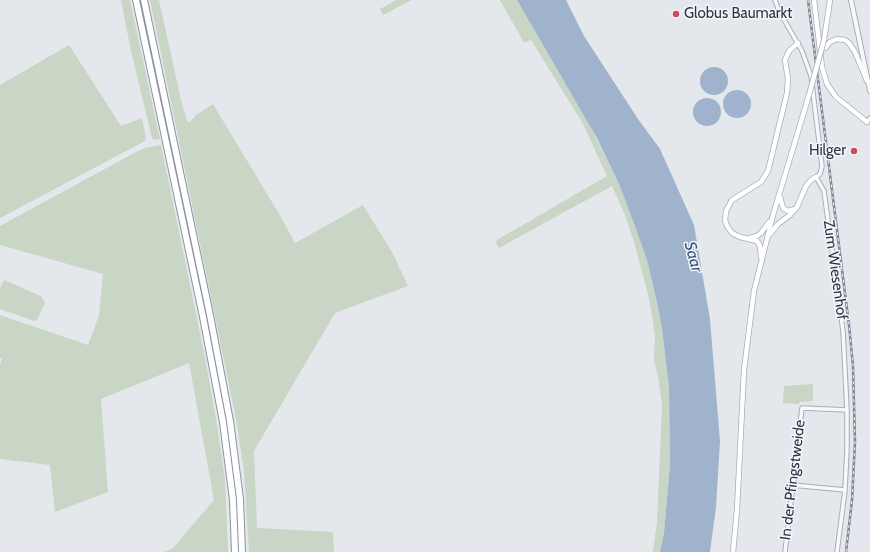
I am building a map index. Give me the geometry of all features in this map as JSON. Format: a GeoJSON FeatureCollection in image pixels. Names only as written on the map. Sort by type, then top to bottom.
{"type":"FeatureCollection","features":[{"type":"Feature","properties":{"kind":"highway"},"geometry":{"type":"LineString","coordinates":[[136,0],[212,361],[223,422],[232,500],[235,552]]}},
{"type":"Feature","properties":{"kind":"highway"},"geometry":{"type":"LineString","coordinates":[[144,0],[219,359],[236,460],[240,499],[242,552]]}},
{"type":"Feature","properties":{"kind":"main road"},"geometry":{"type":"LineString","coordinates":[[814,0],[822,67],[827,84],[836,97],[869,122]]}},
{"type":"Feature","properties":{"kind":"main road"},"geometry":{"type":"LineString","coordinates":[[732,552],[737,510],[744,370],[754,291],[773,215],[780,196],[824,40],[830,0]]}},
{"type":"Feature","properties":{"kind":"main road"},"geometry":{"type":"LineString","coordinates":[[818,62],[825,48],[830,42],[837,39],[845,40],[855,52],[868,81]]}},
{"type":"Feature","properties":{"kind":"main road"},"geometry":{"type":"LineString","coordinates":[[761,261],[759,243],[755,240],[740,237],[732,233],[725,220],[726,211],[732,200],[761,182],[768,171],[787,93],[788,79],[785,60],[789,51],[798,43]]}},
{"type":"Feature","properties":{"kind":"main road"},"geometry":{"type":"LineString","coordinates":[[767,237],[778,224],[795,209],[806,186],[816,177]]}},
{"type":"Feature","properties":{"kind":"main road"},"geometry":{"type":"LineString","coordinates":[[780,196],[783,208],[788,211],[795,209]]}},
{"type":"Feature","properties":{"kind":"main road"},"geometry":{"type":"LineString","coordinates":[[748,238],[757,236],[765,230],[773,215]]}},
{"type":"Feature","properties":{"kind":"street"},"geometry":{"type":"LineString","coordinates":[[775,0],[779,11],[806,58],[811,76],[822,166],[820,174],[816,177]]}},
{"type":"Feature","properties":{"kind":"street"},"geometry":{"type":"LineString","coordinates":[[850,0],[870,91]]}},
{"type":"Feature","properties":{"kind":"street","name":"Zum Wiesenhof"},"geometry":{"type":"LineString","coordinates":[[816,177],[824,192],[843,331],[848,410],[845,490],[837,552]]}},
{"type":"Feature","properties":{"kind":"street","name":"In der Pfingstweide"},"geometry":{"type":"LineString","coordinates":[[785,552],[802,408],[848,410]]}},
{"type":"Feature","properties":{"kind":"street"},"geometry":{"type":"LineString","coordinates":[[792,485],[845,490]]}},
{"type":"Feature","properties":{"kind":"green space"},"geometry":{"type":"Polygon","coordinates":[[[121,0],[130,0],[160,139],[154,140],[152,138],[131,51],[121,0]]]}},
{"type":"Feature","properties":{"kind":"green space"},"geometry":{"type":"Polygon","coordinates":[[[150,0],[159,0],[187,121],[190,122],[196,115],[213,104],[295,243],[363,205],[392,252],[408,286],[335,313],[254,451],[257,528],[333,532],[334,552],[249,552],[244,471],[236,419],[150,0]]]}},
{"type":"Feature","properties":{"kind":"green space"},"geometry":{"type":"Polygon","coordinates":[[[396,0],[412,0],[383,15],[380,9],[396,0]]]}},
{"type":"Feature","properties":{"kind":"green space"},"geometry":{"type":"Polygon","coordinates":[[[500,0],[517,0],[589,123],[619,184],[647,260],[662,329],[669,387],[670,465],[664,533],[660,552],[653,552],[657,522],[662,405],[654,360],[655,336],[648,294],[634,242],[625,215],[612,186],[499,248],[496,243],[497,240],[607,176],[583,124],[531,40],[524,43],[500,0]]]}},
{"type":"Feature","properties":{"kind":"green space"},"geometry":{"type":"Polygon","coordinates":[[[69,45],[121,126],[142,118],[146,138],[145,141],[0,218],[0,85],[69,45]]]}},
{"type":"Feature","properties":{"kind":"green space"},"geometry":{"type":"Polygon","coordinates":[[[161,145],[206,362],[217,425],[225,479],[228,552],[163,552],[172,549],[214,500],[189,363],[101,399],[108,492],[55,512],[50,465],[0,459],[0,365],[2,358],[0,358],[0,315],[88,345],[99,316],[103,274],[0,245],[0,226],[136,152],[145,148],[161,145]]]}},
{"type":"Feature","properties":{"kind":"green space"},"geometry":{"type":"Polygon","coordinates":[[[4,280],[41,296],[45,303],[37,320],[34,321],[0,309],[0,288],[4,280]]]}},
{"type":"Feature","properties":{"kind":"green space"},"geometry":{"type":"Polygon","coordinates":[[[813,384],[813,401],[800,402],[799,404],[783,403],[784,386],[813,384]]]}},
{"type":"Feature","properties":{"kind":"water","name":"Saar"},"geometry":{"type":"Polygon","coordinates":[[[517,0],[566,0],[584,36],[638,119],[660,149],[694,225],[710,319],[720,441],[716,507],[710,552],[660,552],[664,533],[670,465],[669,387],[662,329],[647,260],[619,184],[597,138],[517,0]]]}},
{"type":"Feature","properties":{"kind":"water"},"geometry":{"type":"Polygon","coordinates":[[[714,67],[724,71],[728,81],[724,91],[714,95],[704,91],[700,81],[704,71],[714,67]]]}},
{"type":"Feature","properties":{"kind":"water"},"geometry":{"type":"Polygon","coordinates":[[[737,90],[747,94],[751,104],[747,114],[737,118],[727,114],[723,104],[727,94],[737,90]]]}},
{"type":"Feature","properties":{"kind":"water"},"geometry":{"type":"Polygon","coordinates":[[[707,98],[717,102],[721,112],[717,122],[707,126],[697,122],[693,112],[697,102],[707,98]]]}},
{"type":"Feature","properties":{"kind":"railway"},"geometry":{"type":"LineString","coordinates":[[808,0],[853,366],[855,442],[852,500],[846,552]]}},
{"type":"Feature","properties":{"kind":"place","name":"Globus Baumarkt"},"geometry":{"type":"Point","coordinates":[676,14]}},
{"type":"Feature","properties":{"kind":"place","name":"Hilger"},"geometry":{"type":"Point","coordinates":[854,151]}}]}
